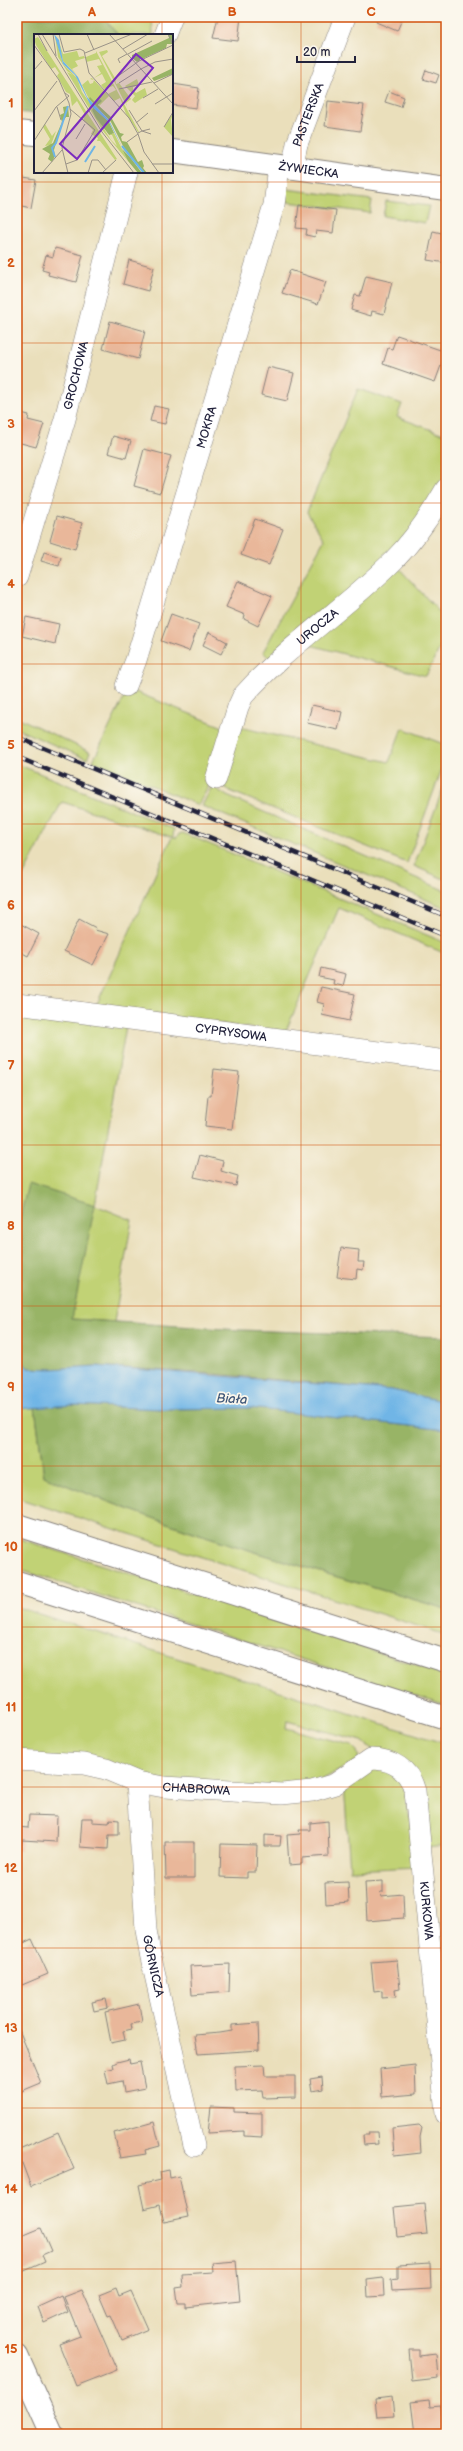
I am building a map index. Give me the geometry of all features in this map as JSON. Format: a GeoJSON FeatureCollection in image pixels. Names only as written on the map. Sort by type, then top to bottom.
{"type":"FeatureCollection","features":[{"type":"Feature","properties":{"kind":"main road"},"geometry":{"type":"LineString","coordinates":[[17,132],[34,134]]}},
{"type":"Feature","properties":{"kind":"main road","name":"ŻYWIECKA"},"geometry":{"type":"LineString","coordinates":[[173,151],[446,189]]}},
{"type":"Feature","properties":{"kind":"main road"},"geometry":{"type":"LineString","coordinates":[[17,1525],[446,1661]]}},
{"type":"Feature","properties":{"kind":"main road"},"geometry":{"type":"LineString","coordinates":[[17,1582],[446,1718]]}},
{"type":"Feature","properties":{"kind":"main road"},"geometry":{"type":"LineString","coordinates":[[17,2356],[52,2434]]}},
{"type":"Feature","properties":{"kind":"street"},"geometry":{"type":"LineString","coordinates":[[165,34],[172,17]]}},
{"type":"Feature","properties":{"kind":"street","name":"PASTERSKA"},"geometry":{"type":"LineString","coordinates":[[286,167],[297,144],[345,17]]}},
{"type":"Feature","properties":{"kind":"street","name":"MOKRA"},"geometry":{"type":"LineString","coordinates":[[126,686],[136,660],[286,167]]}},
{"type":"Feature","properties":{"kind":"street","name":"GROCHOWA"},"geometry":{"type":"LineString","coordinates":[[17,577],[65,419],[126,173]]}},
{"type":"Feature","properties":{"kind":"street","name":"UROCZA"},"geometry":{"type":"LineString","coordinates":[[216,779],[238,707],[244,696],[315,628],[393,560],[416,536],[446,489]]}},
{"type":"Feature","properties":{"kind":"street","name":"CYPRYSOWA"},"geometry":{"type":"LineString","coordinates":[[17,1004],[446,1061]]}},
{"type":"Feature","properties":{"kind":"street","name":"CHABROWA"},"geometry":{"type":"LineString","coordinates":[[17,1760],[84,1764],[106,1770],[137,1782],[197,1790],[282,1794],[312,1791],[335,1784],[371,1759]]}},
{"type":"Feature","properties":{"kind":"street","name":"KURKOWA"},"geometry":{"type":"LineString","coordinates":[[371,1759],[379,1759],[399,1766],[407,1772],[415,1791],[446,2114]]}},
{"type":"Feature","properties":{"kind":"street","name":"GÓRNICZA"},"geometry":{"type":"LineString","coordinates":[[137,1782],[146,1930],[194,2146]]}},
{"type":"Feature","properties":{"kind":"green space"},"geometry":{"type":"Polygon","coordinates":[[[17,17],[107,17],[107,22],[117,34],[34,34],[34,114],[17,112],[17,17]]]}},
{"type":"Feature","properties":{"kind":"green space"},"geometry":{"type":"Polygon","coordinates":[[[107,17],[152,17],[153,34],[117,34],[107,22],[107,17]]]}},
{"type":"Feature","properties":{"kind":"green space"},"geometry":{"type":"Polygon","coordinates":[[[286,189],[372,200],[370,213],[281,201],[286,189]]]}},
{"type":"Feature","properties":{"kind":"green space"},"geometry":{"type":"Polygon","coordinates":[[[386,201],[429,206],[425,223],[383,216],[386,201]]]}},
{"type":"Feature","properties":{"kind":"green space"},"geometry":{"type":"Polygon","coordinates":[[[358,389],[402,404],[397,417],[446,435],[446,480],[412,534],[273,662],[263,652],[324,540],[307,512],[358,389]]]}},
{"type":"Feature","properties":{"kind":"green space"},"geometry":{"type":"Polygon","coordinates":[[[396,565],[443,616],[446,616],[446,642],[443,641],[426,676],[303,643],[396,565]]]}},
{"type":"Feature","properties":{"kind":"green space"},"geometry":{"type":"Polygon","coordinates":[[[128,689],[228,729],[212,781],[198,805],[93,761],[128,689]]]}},
{"type":"Feature","properties":{"kind":"green space"},"geometry":{"type":"Polygon","coordinates":[[[17,717],[90,752],[87,759],[17,729],[17,717]]]}},
{"type":"Feature","properties":{"kind":"green space"},"geometry":{"type":"Polygon","coordinates":[[[235,726],[389,762],[402,728],[446,745],[446,758],[407,863],[230,791],[221,784],[235,726]]]}},
{"type":"Feature","properties":{"kind":"green space"},"geometry":{"type":"Polygon","coordinates":[[[17,764],[174,829],[173,837],[176,838],[179,834],[183,833],[446,943],[446,954],[339,908],[285,1033],[96,1006],[172,837],[62,802],[17,887],[17,764]]]}},
{"type":"Feature","properties":{"kind":"green space"},"geometry":{"type":"Polygon","coordinates":[[[446,780],[446,880],[414,866],[446,780]]]}},
{"type":"Feature","properties":{"kind":"green space"},"geometry":{"type":"Polygon","coordinates":[[[212,786],[227,796],[446,891],[446,908],[202,806],[212,786]]]}},
{"type":"Feature","properties":{"kind":"green space"},"geometry":{"type":"Polygon","coordinates":[[[17,1013],[126,1026],[95,1205],[132,1220],[114,1322],[72,1319],[29,1184],[17,1230],[17,1013]]]}},
{"type":"Feature","properties":{"kind":"green space"},"geometry":{"type":"Polygon","coordinates":[[[28,1184],[95,1205],[72,1319],[240,1330],[446,1337],[446,1402],[392,1390],[214,1374],[96,1366],[51,1369],[28,1368],[17,1356],[17,1230],[28,1184]]]}},
{"type":"Feature","properties":{"kind":"green space"},"geometry":{"type":"Polygon","coordinates":[[[74,1405],[161,1409],[250,1408],[446,1430],[446,1609],[294,1564],[193,1532],[93,1496],[44,1476],[35,1407],[74,1405]]]}},
{"type":"Feature","properties":{"kind":"green space"},"geometry":{"type":"Polygon","coordinates":[[[35,1407],[44,1476],[93,1496],[193,1532],[294,1564],[446,1609],[446,1635],[17,1498],[17,1409],[35,1407]]]}},
{"type":"Feature","properties":{"kind":"green space"},"geometry":{"type":"Polygon","coordinates":[[[17,1538],[446,1674],[446,1705],[17,1569],[17,1538]]]}},
{"type":"Feature","properties":{"kind":"green space"},"geometry":{"type":"Polygon","coordinates":[[[17,1607],[446,1744],[446,1846],[426,1848],[422,1790],[362,1741],[287,1721],[286,1728],[351,1745],[357,1751],[359,1759],[311,1786],[195,1787],[17,1754],[17,1607]]]}},
{"type":"Feature","properties":{"kind":"green space"},"geometry":{"type":"Polygon","coordinates":[[[379,1765],[403,1779],[418,1867],[350,1870],[344,1784],[379,1765]]]}},
{"type":"Feature","properties":{"kind":"water","name":"Biała"},"geometry":{"type":"Polygon","coordinates":[[[17,1356],[28,1368],[51,1369],[96,1366],[392,1390],[446,1402],[446,1430],[250,1408],[161,1409],[74,1405],[17,1409],[17,1356]]]}},
{"type":"Feature","properties":{"kind":"building"},"geometry":{"type":"Polygon","coordinates":[[[218,17],[241,17],[238,41],[213,38],[218,17]]]}},
{"type":"Feature","properties":{"kind":"building"},"geometry":{"type":"Polygon","coordinates":[[[378,17],[403,17],[397,31],[376,22],[378,17]]]}},
{"type":"Feature","properties":{"kind":"building"},"geometry":{"type":"Polygon","coordinates":[[[426,70],[439,75],[436,83],[423,79],[426,70]]]}},
{"type":"Feature","properties":{"kind":"building"},"geometry":{"type":"Polygon","coordinates":[[[173,84],[199,88],[196,108],[173,105],[173,84]]]}},
{"type":"Feature","properties":{"kind":"building"},"geometry":{"type":"Polygon","coordinates":[[[389,91],[404,97],[401,107],[385,102],[389,91]]]}},
{"type":"Feature","properties":{"kind":"building"},"geometry":{"type":"Polygon","coordinates":[[[328,101],[364,105],[360,131],[325,126],[328,101]]]}},
{"type":"Feature","properties":{"kind":"building"},"geometry":{"type":"Polygon","coordinates":[[[17,177],[36,180],[31,208],[17,205],[17,177]]]}},
{"type":"Feature","properties":{"kind":"building"},"geometry":{"type":"Polygon","coordinates":[[[299,205],[336,210],[333,233],[316,231],[315,237],[306,235],[307,229],[296,228],[299,205]]]}},
{"type":"Feature","properties":{"kind":"building"},"geometry":{"type":"Polygon","coordinates":[[[433,231],[446,234],[446,263],[427,260],[433,231]]]}},
{"type":"Feature","properties":{"kind":"building"},"geometry":{"type":"Polygon","coordinates":[[[55,248],[83,255],[76,282],[48,275],[49,272],[42,270],[46,255],[53,257],[55,248]]]}},
{"type":"Feature","properties":{"kind":"building"},"geometry":{"type":"Polygon","coordinates":[[[129,260],[154,267],[148,291],[123,284],[129,260]]]}},
{"type":"Feature","properties":{"kind":"building"},"geometry":{"type":"Polygon","coordinates":[[[290,270],[326,282],[318,304],[282,293],[290,270]]]}},
{"type":"Feature","properties":{"kind":"building"},"geometry":{"type":"Polygon","coordinates":[[[366,276],[392,282],[384,314],[372,311],[371,316],[351,310],[355,295],[360,296],[366,276]]]}},
{"type":"Feature","properties":{"kind":"building"},"geometry":{"type":"Polygon","coordinates":[[[110,321],[145,331],[138,359],[103,349],[110,321]]]}},
{"type":"Feature","properties":{"kind":"building"},"geometry":{"type":"Polygon","coordinates":[[[397,335],[446,352],[435,382],[383,364],[388,348],[392,349],[397,335]]]}},
{"type":"Feature","properties":{"kind":"building"},"geometry":{"type":"Polygon","coordinates":[[[268,367],[294,373],[287,401],[261,395],[268,367]]]}},
{"type":"Feature","properties":{"kind":"building"},"geometry":{"type":"Polygon","coordinates":[[[154,406],[169,409],[165,424],[150,421],[154,406]]]}},
{"type":"Feature","properties":{"kind":"building"},"geometry":{"type":"Polygon","coordinates":[[[17,412],[29,415],[28,420],[44,424],[36,447],[17,442],[17,412]]]}},
{"type":"Feature","properties":{"kind":"building"},"geometry":{"type":"Polygon","coordinates":[[[113,436],[131,441],[126,458],[108,453],[113,436]]]}},
{"type":"Feature","properties":{"kind":"building"},"geometry":{"type":"Polygon","coordinates":[[[144,449],[171,456],[160,493],[134,486],[144,449]]]}},
{"type":"Feature","properties":{"kind":"building"},"geometry":{"type":"Polygon","coordinates":[[[57,516],[82,523],[75,549],[50,541],[57,516]]]}},
{"type":"Feature","properties":{"kind":"building"},"geometry":{"type":"Polygon","coordinates":[[[255,519],[283,529],[269,565],[241,555],[255,519]]]}},
{"type":"Feature","properties":{"kind":"building"},"geometry":{"type":"Polygon","coordinates":[[[44,552],[61,557],[59,566],[41,561],[44,552]]]}},
{"type":"Feature","properties":{"kind":"building"},"geometry":{"type":"Polygon","coordinates":[[[238,581],[272,596],[258,626],[244,619],[245,615],[226,607],[238,581]]]}},
{"type":"Feature","properties":{"kind":"building"},"geometry":{"type":"Polygon","coordinates":[[[171,614],[199,624],[189,651],[161,641],[171,614]]]}},
{"type":"Feature","properties":{"kind":"building"},"geometry":{"type":"Polygon","coordinates":[[[26,617],[59,624],[55,644],[22,636],[26,617]]]}},
{"type":"Feature","properties":{"kind":"building"},"geometry":{"type":"Polygon","coordinates":[[[209,632],[227,642],[221,654],[203,645],[209,632]]]}},
{"type":"Feature","properties":{"kind":"building"},"geometry":{"type":"Polygon","coordinates":[[[312,705],[342,712],[338,730],[307,723],[312,705]]]}},
{"type":"Feature","properties":{"kind":"building"},"geometry":{"type":"Polygon","coordinates":[[[79,919],[96,928],[95,930],[109,934],[93,965],[64,951],[79,919]]]}},
{"type":"Feature","properties":{"kind":"building"},"geometry":{"type":"Polygon","coordinates":[[[17,922],[39,934],[28,956],[17,950],[17,922]]]}},
{"type":"Feature","properties":{"kind":"building"},"geometry":{"type":"Polygon","coordinates":[[[321,968],[346,974],[343,986],[333,984],[334,980],[319,977],[321,968]]]}},
{"type":"Feature","properties":{"kind":"building"},"geometry":{"type":"Polygon","coordinates":[[[321,987],[355,994],[349,1021],[322,1015],[324,1004],[317,1002],[321,987]]]}},
{"type":"Feature","properties":{"kind":"building"},"geometry":{"type":"Polygon","coordinates":[[[214,1069],[239,1072],[232,1129],[205,1126],[208,1096],[211,1096],[214,1069]]]}},
{"type":"Feature","properties":{"kind":"building"},"geometry":{"type":"Polygon","coordinates":[[[200,1155],[223,1161],[221,1171],[238,1176],[236,1186],[194,1177],[200,1155]]]}},
{"type":"Feature","properties":{"kind":"building"},"geometry":{"type":"Polygon","coordinates":[[[341,1248],[359,1250],[358,1262],[364,1262],[363,1270],[357,1269],[356,1279],[337,1277],[341,1248]]]}},
{"type":"Feature","properties":{"kind":"building"},"geometry":{"type":"Polygon","coordinates":[[[29,1815],[57,1816],[56,1842],[22,1840],[21,1851],[17,1851],[17,1827],[28,1828],[29,1815]]]}},
{"type":"Feature","properties":{"kind":"building"},"geometry":{"type":"Polygon","coordinates":[[[82,1818],[92,1818],[92,1822],[109,1823],[110,1819],[119,1820],[119,1835],[109,1835],[108,1849],[80,1847],[82,1818]]]}},
{"type":"Feature","properties":{"kind":"building"},"geometry":{"type":"Polygon","coordinates":[[[328,1821],[329,1856],[302,1858],[302,1864],[289,1865],[287,1835],[300,1834],[299,1830],[310,1830],[310,1823],[328,1821]]]}},
{"type":"Feature","properties":{"kind":"building"},"geometry":{"type":"Polygon","coordinates":[[[265,1835],[281,1836],[280,1846],[265,1846],[265,1835]]]}},
{"type":"Feature","properties":{"kind":"building"},"geometry":{"type":"Polygon","coordinates":[[[165,1842],[194,1842],[194,1878],[166,1878],[165,1842]]]}},
{"type":"Feature","properties":{"kind":"building"},"geometry":{"type":"Polygon","coordinates":[[[221,1844],[257,1845],[256,1872],[247,1872],[247,1878],[220,1877],[221,1844]]]}},
{"type":"Feature","properties":{"kind":"building"},"geometry":{"type":"Polygon","coordinates":[[[383,1881],[383,1892],[380,1892],[381,1896],[403,1894],[404,1918],[367,1921],[365,1882],[383,1881]]]}},
{"type":"Feature","properties":{"kind":"building"},"geometry":{"type":"Polygon","coordinates":[[[348,1882],[349,1902],[326,1904],[325,1883],[348,1882]]]}},
{"type":"Feature","properties":{"kind":"building"},"geometry":{"type":"Polygon","coordinates":[[[32,1939],[48,1974],[22,1985],[17,1977],[17,1946],[32,1939]]]}},
{"type":"Feature","properties":{"kind":"building"},"geometry":{"type":"Polygon","coordinates":[[[397,1960],[400,1989],[395,1990],[396,1997],[382,1998],[382,1991],[374,1992],[371,1962],[397,1960]]]}},
{"type":"Feature","properties":{"kind":"building"},"geometry":{"type":"Polygon","coordinates":[[[230,1964],[229,1992],[192,1995],[190,1966],[230,1964]]]}},
{"type":"Feature","properties":{"kind":"building"},"geometry":{"type":"Polygon","coordinates":[[[106,1999],[108,2008],[94,2011],[92,2002],[106,1999]]]}},
{"type":"Feature","properties":{"kind":"building"},"geometry":{"type":"Polygon","coordinates":[[[139,2004],[142,2022],[131,2024],[132,2029],[123,2031],[125,2040],[111,2043],[105,2012],[139,2004]]]}},
{"type":"Feature","properties":{"kind":"building"},"geometry":{"type":"Polygon","coordinates":[[[258,2023],[259,2050],[198,2054],[195,2035],[232,2031],[232,2025],[258,2023]]]}},
{"type":"Feature","properties":{"kind":"building"},"geometry":{"type":"Polygon","coordinates":[[[17,2025],[41,2083],[17,2093],[17,2025]]]}},
{"type":"Feature","properties":{"kind":"building"},"geometry":{"type":"Polygon","coordinates":[[[129,2059],[130,2064],[140,2062],[145,2088],[124,2092],[122,2081],[108,2084],[105,2070],[114,2068],[113,2064],[117,2062],[129,2059]]]}},
{"type":"Feature","properties":{"kind":"building"},"geometry":{"type":"Polygon","coordinates":[[[264,2065],[265,2076],[295,2076],[295,2097],[263,2098],[262,2090],[236,2091],[235,2066],[264,2065]]]}},
{"type":"Feature","properties":{"kind":"building"},"geometry":{"type":"Polygon","coordinates":[[[415,2065],[416,2094],[382,2097],[380,2069],[415,2065]]]}},
{"type":"Feature","properties":{"kind":"building"},"geometry":{"type":"Polygon","coordinates":[[[322,2077],[323,2089],[312,2091],[310,2079],[322,2077]]]}},
{"type":"Feature","properties":{"kind":"building"},"geometry":{"type":"Polygon","coordinates":[[[211,2107],[234,2108],[234,2112],[262,2113],[262,2137],[244,2136],[244,2131],[208,2133],[211,2107]]]}},
{"type":"Feature","properties":{"kind":"building"},"geometry":{"type":"Polygon","coordinates":[[[154,2122],[160,2146],[145,2150],[146,2154],[120,2158],[114,2133],[154,2122]]]}},
{"type":"Feature","properties":{"kind":"building"},"geometry":{"type":"Polygon","coordinates":[[[419,2125],[422,2128],[420,2137],[421,2153],[394,2156],[392,2128],[419,2125]]]}},
{"type":"Feature","properties":{"kind":"building"},"geometry":{"type":"Polygon","coordinates":[[[58,2132],[74,2169],[31,2187],[17,2150],[58,2132]]]}},
{"type":"Feature","properties":{"kind":"building"},"geometry":{"type":"Polygon","coordinates":[[[368,2132],[377,2132],[378,2144],[364,2145],[363,2135],[369,2135],[368,2132]]]}},
{"type":"Feature","properties":{"kind":"building"},"geometry":{"type":"Polygon","coordinates":[[[169,2170],[170,2178],[179,2176],[188,2217],[164,2222],[160,2205],[144,2209],[139,2185],[161,2180],[160,2172],[169,2170]]]}},
{"type":"Feature","properties":{"kind":"building"},"geometry":{"type":"Polygon","coordinates":[[[424,2204],[427,2234],[397,2237],[394,2207],[424,2204]]]}},
{"type":"Feature","properties":{"kind":"building"},"geometry":{"type":"Polygon","coordinates":[[[41,2228],[51,2251],[42,2255],[45,2262],[22,2272],[17,2261],[17,2238],[41,2228]]]}},
{"type":"Feature","properties":{"kind":"building"},"geometry":{"type":"Polygon","coordinates":[[[236,2261],[240,2301],[185,2307],[185,2303],[178,2303],[176,2288],[183,2287],[182,2274],[213,2272],[212,2263],[236,2261]]]}},
{"type":"Feature","properties":{"kind":"building"},"geometry":{"type":"Polygon","coordinates":[[[430,2263],[431,2289],[392,2291],[391,2280],[398,2279],[398,2265],[430,2263]]]}},
{"type":"Feature","properties":{"kind":"building"},"geometry":{"type":"Polygon","coordinates":[[[383,2278],[384,2296],[368,2297],[367,2280],[383,2278]]]}},
{"type":"Feature","properties":{"kind":"building"},"geometry":{"type":"Polygon","coordinates":[[[116,2288],[119,2296],[131,2291],[148,2329],[122,2340],[111,2315],[108,2316],[99,2295],[116,2288]]]}},
{"type":"Feature","properties":{"kind":"building"},"geometry":{"type":"Polygon","coordinates":[[[82,2290],[117,2370],[76,2386],[59,2344],[80,2336],[64,2297],[82,2290]]]}},
{"type":"Feature","properties":{"kind":"building"},"geometry":{"type":"Polygon","coordinates":[[[62,2296],[68,2312],[44,2323],[38,2307],[62,2296]]]}},
{"type":"Feature","properties":{"kind":"building"},"geometry":{"type":"Polygon","coordinates":[[[409,2350],[419,2350],[419,2356],[436,2354],[438,2378],[412,2381],[409,2350]]]}},
{"type":"Feature","properties":{"kind":"building"},"geometry":{"type":"Polygon","coordinates":[[[392,2397],[394,2416],[377,2417],[375,2399],[392,2397]]]}},
{"type":"Feature","properties":{"kind":"building"},"geometry":{"type":"Polygon","coordinates":[[[429,2400],[430,2407],[441,2406],[444,2434],[415,2434],[411,2402],[429,2400]]]}},
{"type":"Feature","properties":{"kind":"railway"},"geometry":{"type":"LineString","coordinates":[[17,737],[446,916]]}},
{"type":"Feature","properties":{"kind":"railway"},"geometry":{"type":"LineString","coordinates":[[17,757],[446,936]]}}]}
